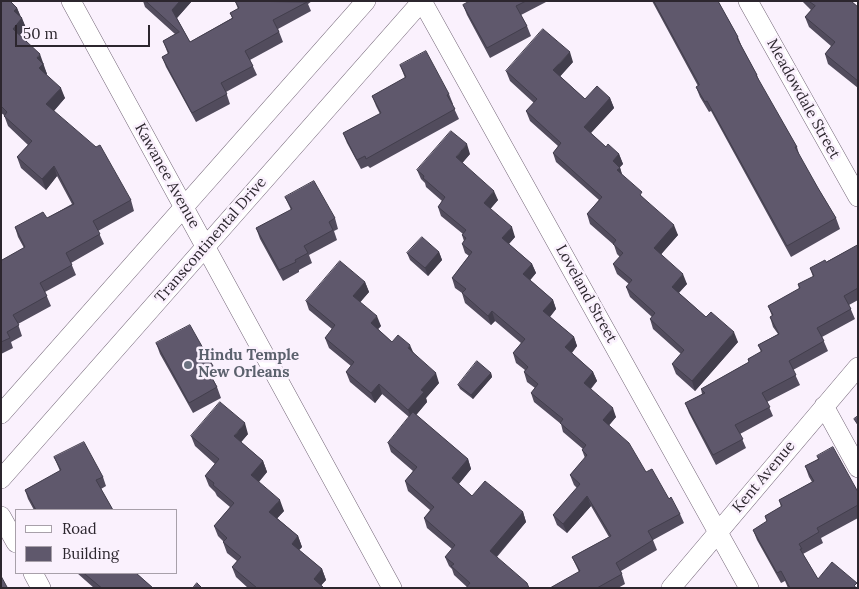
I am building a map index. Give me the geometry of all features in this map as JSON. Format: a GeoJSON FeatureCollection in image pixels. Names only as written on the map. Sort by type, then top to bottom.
{"type":"FeatureCollection","features":[{"type":"Feature","properties":{"kind":"street","name":"Kawanee Avenue"},"geometry":{"type":"LineString","coordinates":[[71,1],[392,588]]}},
{"type":"Feature","properties":{"kind":"street"},"geometry":{"type":"LineString","coordinates":[[1,414],[366,1]]}},
{"type":"Feature","properties":{"kind":"street","name":"Transcontinental Drive"},"geometry":{"type":"LineString","coordinates":[[1,479],[422,1]]}},
{"type":"Feature","properties":{"kind":"street","name":"Loveland Street"},"geometry":{"type":"LineString","coordinates":[[422,1],[749,588]]}},
{"type":"Feature","properties":{"kind":"street","name":"Meadowdale Street"},"geometry":{"type":"LineString","coordinates":[[748,1],[858,197]]}},
{"type":"Feature","properties":{"kind":"street","name":"Kent Avenue"},"geometry":{"type":"LineString","coordinates":[[671,588],[858,368]]}},
{"type":"Feature","properties":{"kind":"street"},"geometry":{"type":"LineString","coordinates":[[824,406],[858,468]]}},
{"type":"Feature","properties":{"kind":"street"},"geometry":{"type":"LineString","coordinates":[[1,516],[15,541]]}},
{"type":"Feature","properties":{"kind":"street"},"geometry":{"type":"LineString","coordinates":[[34,574],[41,588]]}},
{"type":"Feature","properties":{"kind":"building"},"geometry":{"type":"Polygon","coordinates":[[[1,1],[10,1],[17,8],[14,11],[22,18],[13,29],[40,54],[37,58],[43,64],[39,68],[61,88],[46,104],[96,147],[100,145],[131,200],[93,221],[100,234],[66,253],[72,265],[40,283],[47,296],[13,315],[19,325],[7,332],[10,338],[1,342],[1,259],[25,247],[15,227],[43,212],[47,218],[74,204],[54,166],[42,179],[17,157],[32,141],[4,116],[7,112],[1,106],[1,1]]]}},
{"type":"Feature","properties":{"kind":"building"},"geometry":{"type":"Polygon","coordinates":[[[146,1],[180,1],[172,10],[190,42],[233,18],[230,13],[239,8],[235,1],[307,2],[273,20],[279,32],[245,51],[253,66],[221,83],[227,94],[192,113],[162,57],[169,53],[163,41],[179,32],[146,1]]]}},
{"type":"Feature","properties":{"kind":"building"},"geometry":{"type":"Polygon","coordinates":[[[470,1],[526,1],[516,6],[527,26],[487,48],[463,5],[470,1]]]}},
{"type":"Feature","properties":{"kind":"building"},"geometry":{"type":"Polygon","coordinates":[[[654,1],[718,1],[756,75],[797,147],[795,147],[836,218],[787,246],[707,101],[705,102],[696,87],[699,85],[654,1]]]}},
{"type":"Feature","properties":{"kind":"building"},"geometry":{"type":"Polygon","coordinates":[[[809,1],[851,1],[858,7],[858,81],[825,54],[835,42],[805,17],[815,6],[809,1]]]}},
{"type":"Feature","properties":{"kind":"building"},"geometry":{"type":"Polygon","coordinates":[[[543,29],[570,52],[553,70],[585,99],[597,86],[610,98],[584,127],[606,147],[608,144],[619,154],[613,161],[620,168],[617,170],[642,192],[640,195],[674,225],[654,248],[683,274],[672,287],[706,317],[711,312],[734,332],[692,381],[672,364],[684,350],[650,319],[655,313],[626,287],[632,280],[613,264],[623,253],[613,244],[616,240],[587,214],[602,197],[553,153],[561,143],[526,111],[537,99],[506,71],[543,29]]]}},
{"type":"Feature","properties":{"kind":"building"},"geometry":{"type":"Polygon","coordinates":[[[426,51],[455,109],[366,159],[365,156],[357,160],[343,133],[381,113],[372,96],[406,77],[400,65],[426,51]]]}},
{"type":"Feature","properties":{"kind":"building"},"geometry":{"type":"Polygon","coordinates":[[[451,131],[467,144],[456,157],[494,191],[484,203],[512,227],[502,238],[532,264],[523,274],[553,300],[543,311],[574,337],[565,347],[593,372],[584,383],[613,408],[603,420],[629,443],[646,472],[652,469],[680,514],[648,531],[653,540],[616,563],[622,574],[597,588],[550,588],[580,571],[572,557],[611,536],[587,496],[563,524],[553,515],[580,484],[570,475],[587,455],[582,450],[586,445],[560,423],[563,419],[531,393],[538,384],[524,372],[528,367],[513,353],[525,339],[492,311],[488,316],[462,293],[466,289],[452,278],[472,252],[462,244],[466,238],[462,235],[466,230],[438,207],[445,197],[423,178],[424,176],[417,170],[451,131]]]}},
{"type":"Feature","properties":{"kind":"building"},"geometry":{"type":"Polygon","coordinates":[[[314,181],[335,218],[329,222],[333,230],[304,246],[308,253],[295,260],[296,262],[279,270],[256,228],[292,209],[285,197],[314,181]]]}},
{"type":"Feature","properties":{"kind":"building"},"geometry":{"type":"Polygon","coordinates":[[[422,237],[439,252],[425,268],[407,253],[422,237]]]}},
{"type":"Feature","properties":{"kind":"building"},"geometry":{"type":"Polygon","coordinates":[[[858,245],[858,288],[844,296],[851,309],[817,328],[824,341],[789,361],[796,375],[762,393],[770,407],[735,425],[743,439],[713,455],[685,403],[705,393],[701,389],[749,362],[748,359],[762,351],[758,345],[779,334],[770,317],[773,315],[768,306],[800,288],[798,284],[814,276],[810,268],[825,260],[826,262],[858,245]]]}},
{"type":"Feature","properties":{"kind":"building"},"geometry":{"type":"Polygon","coordinates":[[[340,261],[365,282],[353,296],[377,316],[371,323],[392,342],[398,335],[410,345],[408,348],[436,373],[421,390],[424,392],[408,410],[379,384],[371,393],[346,372],[354,362],[325,338],[335,325],[306,301],[340,261]]]}},
{"type":"Feature","properties":{"kind":"building","name":"Hindu Temple New Orleans"},"geometry":{"type":"Polygon","coordinates":[[[190,325],[213,366],[207,369],[217,387],[189,403],[156,343],[190,325]]]}},
{"type":"Feature","properties":{"kind":"building"},"geometry":{"type":"Polygon","coordinates":[[[477,361],[491,373],[471,395],[458,385],[477,361]]]}},
{"type":"Feature","properties":{"kind":"building"},"geometry":{"type":"Polygon","coordinates":[[[220,402],[245,423],[234,436],[263,461],[251,475],[280,500],[269,512],[298,536],[292,544],[322,569],[314,579],[324,588],[257,588],[232,567],[241,557],[223,542],[227,538],[214,526],[234,503],[205,476],[219,459],[191,436],[220,402]]]}},
{"type":"Feature","properties":{"kind":"building"},"geometry":{"type":"Polygon","coordinates":[[[413,412],[468,459],[452,478],[472,496],[485,481],[523,512],[490,551],[527,583],[529,588],[466,588],[470,583],[451,566],[454,564],[445,557],[455,545],[424,518],[434,507],[405,481],[417,467],[388,443],[413,412]]]}},
{"type":"Feature","properties":{"kind":"building"},"geometry":{"type":"Polygon","coordinates":[[[858,416],[858,425],[854,419],[858,416]]]}},
{"type":"Feature","properties":{"kind":"building"},"geometry":{"type":"Polygon","coordinates":[[[84,442],[103,477],[96,480],[112,509],[35,509],[25,490],[61,470],[54,457],[84,442]]]}},
{"type":"Feature","properties":{"kind":"building"},"geometry":{"type":"Polygon","coordinates":[[[833,447],[858,492],[858,505],[817,528],[819,532],[799,544],[802,549],[800,549],[818,579],[832,562],[857,583],[854,586],[857,588],[790,588],[781,571],[777,573],[753,530],[767,521],[765,516],[782,506],[779,500],[814,481],[805,466],[819,459],[817,456],[833,447]]]}},
{"type":"Feature","properties":{"kind":"building"},"geometry":{"type":"Polygon","coordinates":[[[85,574],[137,574],[153,588],[102,588],[85,574]]]}},
{"type":"Feature","properties":{"kind":"building"},"geometry":{"type":"Polygon","coordinates":[[[1,576],[7,587],[5,588],[1,588],[1,576]]]}},
{"type":"Feature","properties":{"kind":"building"},"geometry":{"type":"Polygon","coordinates":[[[197,583],[202,588],[193,588],[197,583]]]}},
{"type":"Feature","properties":{"kind":"place","name":"Hindu Temple New Orleans"},"geometry":{"type":"Point","coordinates":[188,365]}}]}
